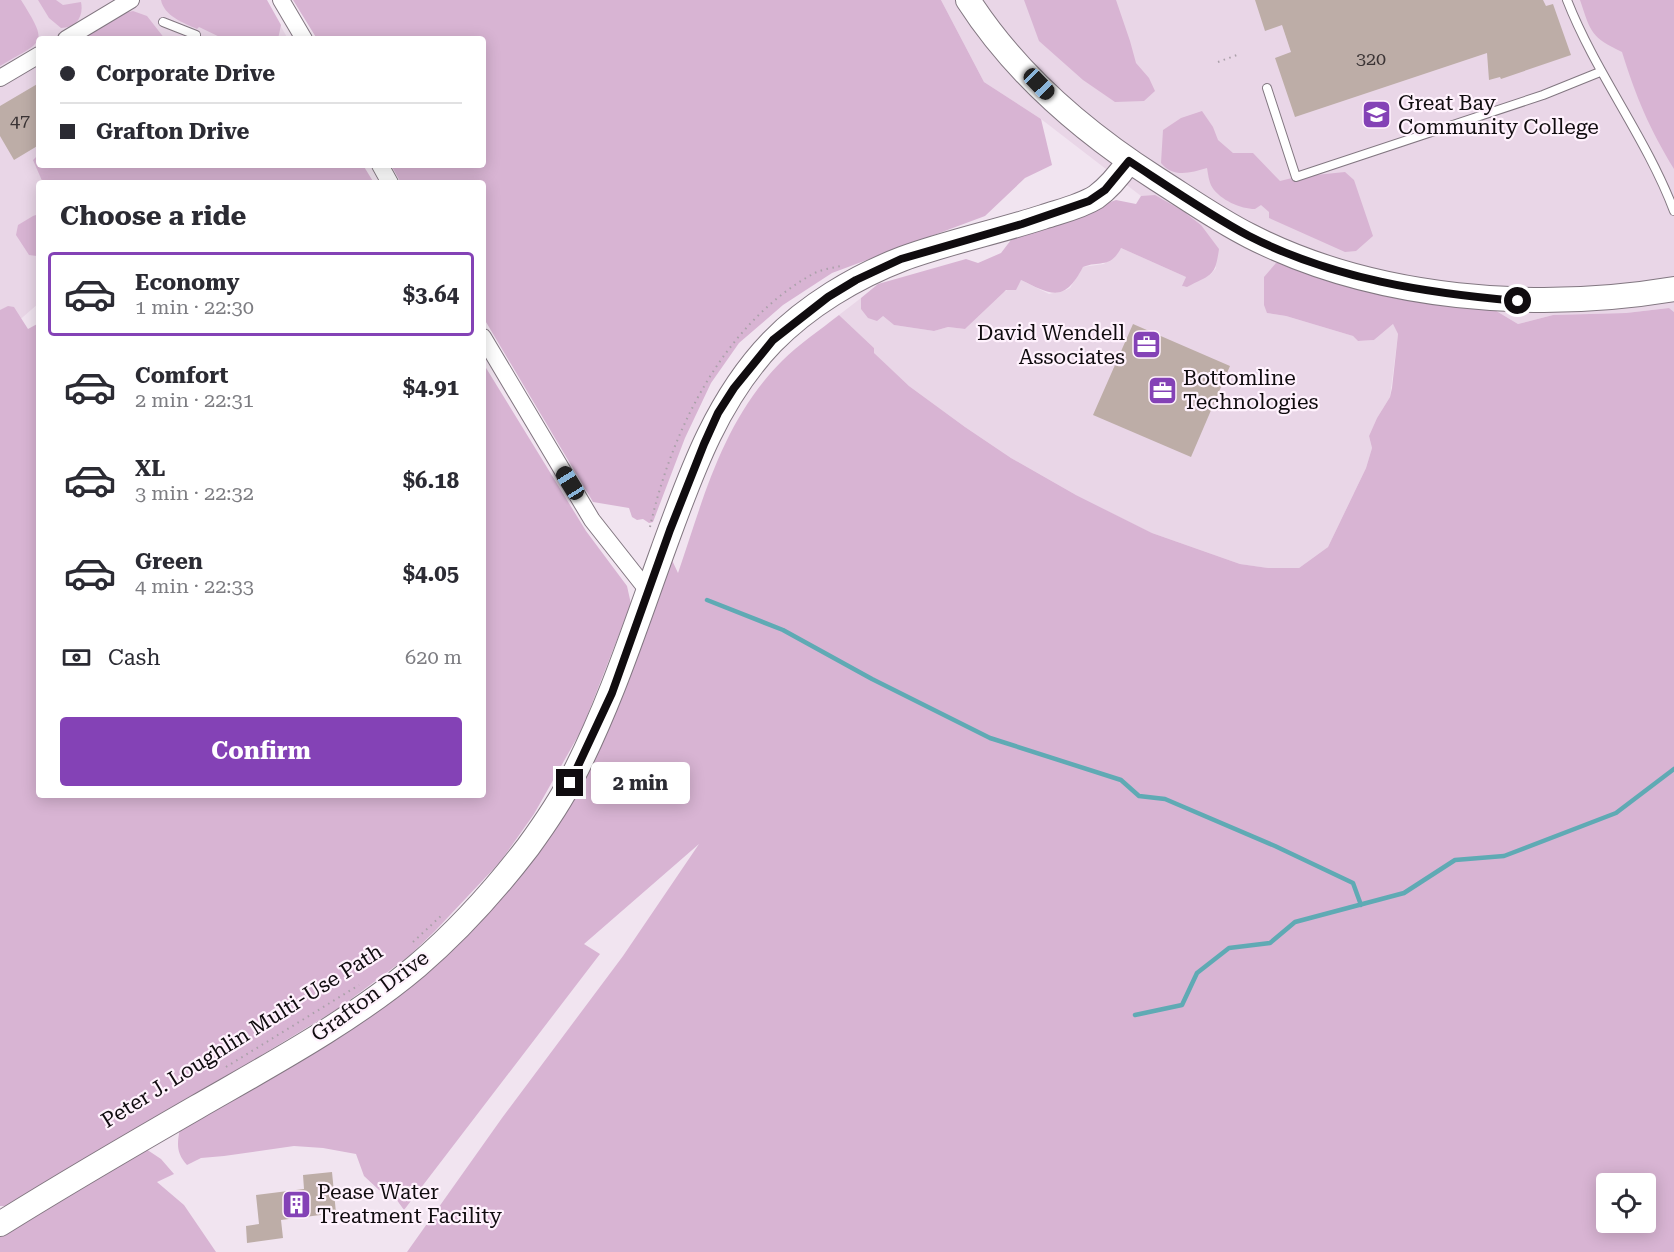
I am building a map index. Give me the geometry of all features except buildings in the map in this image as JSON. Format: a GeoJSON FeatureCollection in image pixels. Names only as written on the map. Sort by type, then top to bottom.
{"type":"FeatureCollection","features":[{"type":"Feature","properties":{"kind":"street"},"geometry":{"type":"LineString","coordinates":[[71,36],[131,0]]}},
{"type":"Feature","properties":{"kind":"street"},"geometry":{"type":"LineString","coordinates":[[281,0],[302,36]]}},
{"type":"Feature","properties":{"kind":"street"},"geometry":{"type":"LineString","coordinates":[[974,5],[1000,43],[1068,113],[1129,161],[1250,236],[1323,265],[1378,281],[1458,295],[1518,301],[1618,297],[1674,289]]}},
{"type":"Feature","properties":{"kind":"street"},"geometry":{"type":"LineString","coordinates":[[0,78],[36,57]]}},
{"type":"Feature","properties":{"kind":"street","name":"Grafton Drive"},"geometry":{"type":"LineString","coordinates":[[0,1224],[268,1066],[346,1017],[388,988],[448,938],[492,892],[514,866],[570,783],[612,693],[682,499],[718,413],[773,340],[828,297],[856,280],[901,259],[1022,224],[1089,201],[1105,190],[1129,161]]}},
{"type":"Feature","properties":{"kind":"street"},"geometry":{"type":"LineString","coordinates":[[486,342],[592,520],[648,591]]}},
{"type":"Feature","properties":{"kind":"lane"},"geometry":{"type":"LineString","coordinates":[[1567,0],[1587,47],[1654,166],[1674,211]]}},
{"type":"Feature","properties":{"kind":"lane"},"geometry":{"type":"LineString","coordinates":[[163,22],[196,35]]}},
{"type":"Feature","properties":{"kind":"lane"},"geometry":{"type":"LineString","coordinates":[[1267,88],[1296,177],[1543,95],[1600,72]]}},
{"type":"Feature","properties":{"kind":"path"},"geometry":{"type":"LineString","coordinates":[[1218,62],[1237,55]]}},
{"type":"Feature","properties":{"kind":"path","name":"Peter J. Loughlin Multi-Use Path"},"geometry":{"type":"LineString","coordinates":[[410,945],[444,913]]}},
{"type":"Feature","properties":{"kind":"path","name":"Peter J. Loughlin Multi-Use Path"},"geometry":{"type":"LineString","coordinates":[[219,1071],[361,984]]}},
{"type":"Feature","properties":{"kind":"shaded area"},"geometry":{"type":"Polygon","coordinates":[[[0,0],[266,0],[286,36],[36,36],[36,168],[62,168],[153,180],[36,180],[36,306],[0,337],[0,0]]]}},
{"type":"Feature","properties":{"kind":"shaded area"},"geometry":{"type":"Polygon","coordinates":[[[0,0],[21,0],[36,26],[38,36],[36,36],[36,42],[0,66],[0,0]]]}},
{"type":"Feature","properties":{"kind":"shaded area"},"geometry":{"type":"Polygon","coordinates":[[[38,0],[56,0],[63,5],[81,2],[80,17],[75,24],[61,28],[49,18],[38,0]]]}},
{"type":"Feature","properties":{"kind":"shaded area"},"geometry":{"type":"Polygon","coordinates":[[[161,0],[267,0],[281,25],[279,36],[218,36],[175,18],[163,6],[161,0]]]}},
{"type":"Feature","properties":{"kind":"shaded area"},"geometry":{"type":"Polygon","coordinates":[[[293,0],[941,0],[984,82],[1041,119],[1052,165],[1025,178],[985,216],[832,273],[783,305],[739,343],[711,383],[685,438],[653,522],[649,523],[632,517],[629,508],[593,502],[486,322],[486,180],[399,180],[393,168],[486,168],[486,36],[315,36],[293,0]]]}},
{"type":"Feature","properties":{"kind":"shaded area"},"geometry":{"type":"Polygon","coordinates":[[[941,0],[1674,0],[1674,312],[1669,308],[1626,313],[1553,315],[1518,324],[1493,309],[1267,313],[1286,316],[1353,336],[1358,341],[1374,340],[1393,324],[1398,334],[1390,397],[1369,436],[1372,448],[1366,468],[1328,547],[1299,568],[1268,568],[1240,564],[1152,533],[1076,495],[1011,458],[965,427],[909,386],[873,353],[874,348],[839,315],[861,298],[861,309],[883,316],[894,325],[934,331],[948,327],[965,329],[1003,293],[1021,280],[1049,294],[1066,290],[1070,288],[1083,267],[1104,264],[1121,248],[1186,277],[1184,287],[1211,274],[1216,268],[1201,225],[1183,211],[1155,196],[1141,196],[1041,119],[984,82],[941,0]]]}},
{"type":"Feature","properties":{"kind":"shaded area"},"geometry":{"type":"Polygon","coordinates":[[[1024,0],[1116,0],[1136,63],[1149,78],[1155,91],[1144,101],[1115,102],[1083,80],[1039,41],[1024,0]]]}},
{"type":"Feature","properties":{"kind":"shaded area"},"geometry":{"type":"Polygon","coordinates":[[[1580,0],[1674,0],[1674,169],[1644,112],[1622,52],[1598,38],[1590,27],[1580,0]]]}},
{"type":"Feature","properties":{"kind":"shaded area"},"geometry":{"type":"Polygon","coordinates":[[[133,11],[147,16],[163,36],[86,36],[124,13],[133,11]]]}},
{"type":"Feature","properties":{"kind":"shaded area"},"geometry":{"type":"Polygon","coordinates":[[[1202,111],[1213,127],[1218,140],[1233,153],[1253,153],[1280,181],[1345,172],[1354,180],[1373,236],[1356,251],[1345,252],[1269,218],[1269,212],[1261,205],[1255,209],[1249,209],[1225,200],[1212,187],[1207,168],[1182,173],[1166,168],[1161,163],[1163,130],[1181,118],[1202,111]]]}},
{"type":"Feature","properties":{"kind":"shaded area"},"geometry":{"type":"Polygon","coordinates":[[[36,168],[365,168],[372,180],[42,180],[36,168]]]}},
{"type":"Feature","properties":{"kind":"shaded area"},"geometry":{"type":"Polygon","coordinates":[[[1155,195],[1183,211],[1201,225],[1219,249],[1216,265],[1210,274],[1187,287],[1182,286],[1186,277],[1121,248],[1113,259],[1105,263],[1083,267],[1076,279],[1063,291],[1049,292],[1021,280],[1016,290],[1006,290],[965,329],[948,327],[934,331],[894,325],[883,316],[877,321],[868,318],[861,309],[861,298],[878,284],[966,259],[978,263],[1001,253],[1014,236],[1116,200],[1136,204],[1141,196],[1155,195]]]}},
{"type":"Feature","properties":{"kind":"shaded area"},"geometry":{"type":"Polygon","coordinates":[[[36,215],[36,256],[29,255],[16,235],[18,225],[36,215]]]}},
{"type":"Feature","properties":{"kind":"shaded area"},"geometry":{"type":"Polygon","coordinates":[[[1276,263],[1285,263],[1493,309],[1518,324],[1553,315],[1626,313],[1669,308],[1674,312],[1674,1252],[407,1252],[502,1118],[623,956],[699,844],[584,944],[600,954],[404,1210],[394,1196],[379,1190],[364,1176],[356,1154],[294,1146],[201,1158],[187,1165],[178,1148],[180,1128],[374,1010],[596,754],[634,667],[671,558],[678,573],[707,488],[730,434],[762,384],[802,343],[839,315],[909,386],[1011,458],[1076,495],[1152,533],[1240,564],[1268,568],[1299,568],[1328,547],[1366,468],[1372,448],[1369,436],[1390,397],[1398,334],[1393,324],[1374,340],[1358,341],[1353,336],[1286,316],[1267,313],[1264,305],[1264,277],[1276,263]]]}},
{"type":"Feature","properties":{"kind":"shaded area"},"geometry":{"type":"Polygon","coordinates":[[[8,306],[14,307],[28,329],[36,325],[36,798],[486,798],[486,368],[586,531],[627,586],[631,604],[582,729],[534,814],[500,862],[435,931],[409,956],[339,1008],[14,1206],[0,1206],[0,310],[8,306]]]}},
{"type":"Feature","properties":{"kind":"shaded area"},"geometry":{"type":"Polygon","coordinates":[[[146,1149],[161,1159],[174,1174],[157,1182],[184,1205],[216,1252],[0,1252],[0,1236],[146,1149]]]}},
{"type":"Feature","properties":{"kind":"waterway"},"geometry":{"type":"LineString","coordinates":[[707,600],[783,630],[872,679],[990,738],[1121,780],[1139,796],[1165,799],[1275,846],[1353,883],[1361,905]]}},
{"type":"Feature","properties":{"kind":"waterway"},"geometry":{"type":"LineString","coordinates":[[1135,1015],[1182,1005],[1197,973],[1229,948],[1270,943],[1295,922],[1404,893],[1455,860],[1504,856],[1616,813],[1674,769]]}},
{"type":"Feature","properties":{"kind":"place","name":"Great Bay Community College"},"geometry":{"type":"Point","coordinates":[1377,115]}},
{"type":"Feature","properties":{"kind":"place","name":"David Wendell Associates"},"geometry":{"type":"Point","coordinates":[1146,345]}},
{"type":"Feature","properties":{"kind":"place","name":"Bottomline Technologies"},"geometry":{"type":"Point","coordinates":[1162,390]}},
{"type":"Feature","properties":{"kind":"place","name":"Pease Water Treatment Facility"},"geometry":{"type":"Point","coordinates":[296,1204]}},
{"type":"Feature","properties":{"kind":"route"},"geometry":{"type":"LineString","coordinates":[[570,783],[612,693],[678,510],[718,413],[734,388],[773,340],[828,297],[856,280],[901,259],[1022,224],[1089,201],[1105,190],[1129,161],[1250,236],[1340,272],[1435,292],[1518,301]]}}]}
